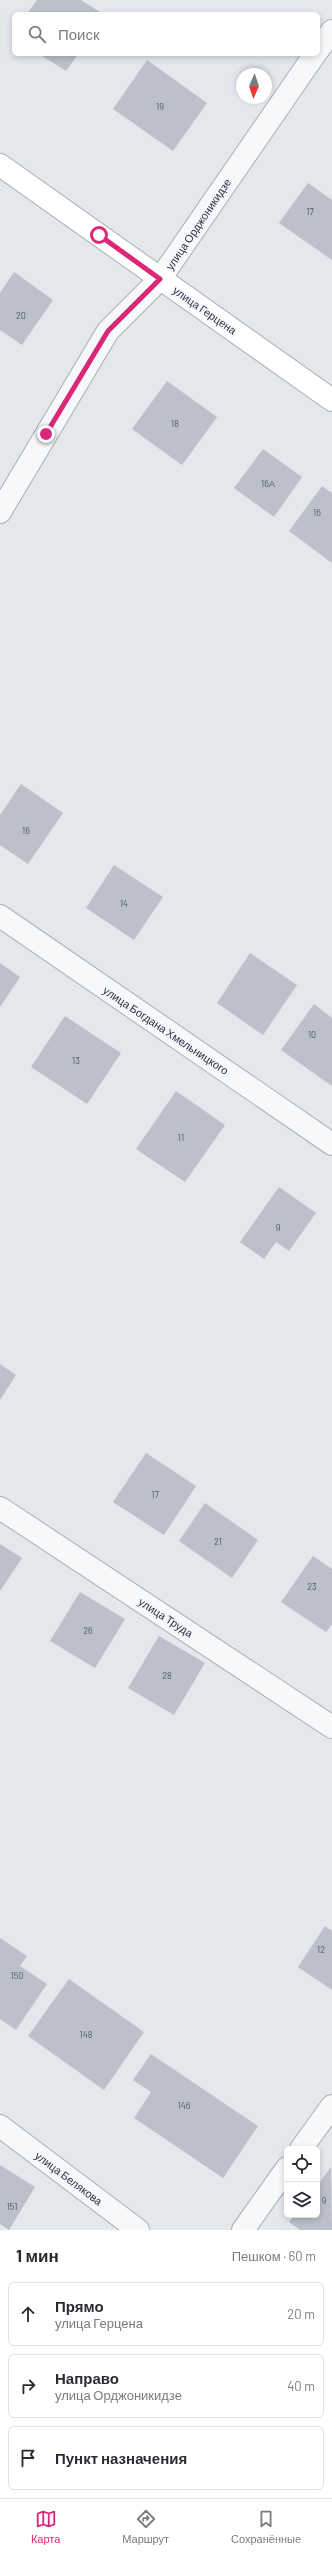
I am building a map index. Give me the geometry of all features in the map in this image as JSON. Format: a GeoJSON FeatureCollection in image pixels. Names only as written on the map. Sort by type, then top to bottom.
{"type":"FeatureCollection","features":[{"type":"Feature","properties":{"kind":"street"},"geometry":{"type":"LineString","coordinates":[[320,47],[332,31]]}},
{"type":"Feature","properties":{"kind":"street","name":"улица Орджоникидзе"},"geometry":{"type":"LineString","coordinates":[[0,512],[108,331],[160,279],[314,56]]}},
{"type":"Feature","properties":{"kind":"street","name":"улица Герцена"},"geometry":{"type":"LineString","coordinates":[[0,165],[332,400]]}},
{"type":"Feature","properties":{"kind":"street","name":"улица Богдана Хмельницкого"},"geometry":{"type":"LineString","coordinates":[[0,916],[332,1144]]}},
{"type":"Feature","properties":{"kind":"street","name":"улица Труда"},"geometry":{"type":"LineString","coordinates":[[0,1508],[332,1727]]}},
{"type":"Feature","properties":{"kind":"street"},"geometry":{"type":"LineString","coordinates":[[303,2146],[332,2106]]}},
{"type":"Feature","properties":{"kind":"street","name":"улица Белякова"},"geometry":{"type":"LineString","coordinates":[[0,2126],[138,2230]]}},
{"type":"Feature","properties":{"kind":"street"},"geometry":{"type":"LineString","coordinates":[[242,2230],[284,2172]]}},
{"type":"Feature","properties":{"kind":"building"},"geometry":{"type":"Polygon","coordinates":[[[37,0],[81,0],[100,12],[28,12],[37,0]]]}},
{"type":"Feature","properties":{"kind":"building"},"geometry":{"type":"Polygon","coordinates":[[[42,56],[77,56],[66,71],[42,56]]]}},
{"type":"Feature","properties":{"kind":"building"},"geometry":{"type":"Polygon","coordinates":[[[147,60],[207,103],[173,151],[113,109],[147,60]]]}},
{"type":"Feature","properties":{"kind":"building"},"geometry":{"type":"Polygon","coordinates":[[[308,183],[332,200],[332,260],[279,223],[308,183]]]}},
{"type":"Feature","properties":{"kind":"building"},"geometry":{"type":"Polygon","coordinates":[[[14,272],[53,300],[22,345],[0,330],[0,293],[14,272]]]}},
{"type":"Feature","properties":{"kind":"building"},"geometry":{"type":"Polygon","coordinates":[[[167,381],[217,417],[182,465],[132,429],[167,381]]]}},
{"type":"Feature","properties":{"kind":"building"},"geometry":{"type":"Polygon","coordinates":[[[263,449],[302,477],[274,517],[234,488],[263,449]]]}},
{"type":"Feature","properties":{"kind":"building"},"geometry":{"type":"Polygon","coordinates":[[[322,486],[332,493],[332,563],[289,531],[322,486]]]}},
{"type":"Feature","properties":{"kind":"building"},"geometry":{"type":"Polygon","coordinates":[[[21,784],[63,813],[28,864],[0,845],[0,815],[21,784]]]}},
{"type":"Feature","properties":{"kind":"building"},"geometry":{"type":"Polygon","coordinates":[[[114,865],[163,897],[134,940],[86,908],[114,865]]]}},
{"type":"Feature","properties":{"kind":"building"},"geometry":{"type":"Polygon","coordinates":[[[250,953],[297,985],[263,1035],[217,1003],[250,953]]]}},
{"type":"Feature","properties":{"kind":"building"},"geometry":{"type":"Polygon","coordinates":[[[0,963],[20,977],[0,1007],[0,963]]]}},
{"type":"Feature","properties":{"kind":"building"},"geometry":{"type":"Polygon","coordinates":[[[314,1004],[332,1018],[332,1086],[281,1050],[314,1004]]]}},
{"type":"Feature","properties":{"kind":"building"},"geometry":{"type":"Polygon","coordinates":[[[65,1016],[121,1053],[87,1104],[31,1067],[65,1016]]]}},
{"type":"Feature","properties":{"kind":"building"},"geometry":{"type":"Polygon","coordinates":[[[176,1091],[225,1125],[185,1182],[136,1149],[176,1091]]]}},
{"type":"Feature","properties":{"kind":"building"},"geometry":{"type":"Polygon","coordinates":[[[279,1187],[316,1213],[289,1251],[276,1242],[264,1259],[240,1242],[279,1187]]]}},
{"type":"Feature","properties":{"kind":"building"},"geometry":{"type":"Polygon","coordinates":[[[0,1364],[16,1375],[0,1400],[0,1364]]]}},
{"type":"Feature","properties":{"kind":"building"},"geometry":{"type":"Polygon","coordinates":[[[146,1453],[196,1486],[164,1535],[113,1502],[146,1453]]]}},
{"type":"Feature","properties":{"kind":"building"},"geometry":{"type":"Polygon","coordinates":[[[205,1503],[258,1540],[232,1578],[179,1541],[205,1503]]]}},
{"type":"Feature","properties":{"kind":"building"},"geometry":{"type":"Polygon","coordinates":[[[0,1544],[22,1558],[0,1591],[0,1544]]]}},
{"type":"Feature","properties":{"kind":"building"},"geometry":{"type":"Polygon","coordinates":[[[313,1556],[332,1569],[332,1624],[326,1632],[281,1602],[313,1556]]]}},
{"type":"Feature","properties":{"kind":"building"},"geometry":{"type":"Polygon","coordinates":[[[80,1592],[125,1619],[95,1668],[50,1641],[80,1592]]]}},
{"type":"Feature","properties":{"kind":"building"},"geometry":{"type":"Polygon","coordinates":[[[159,1636],[205,1663],[174,1715],[128,1688],[159,1636]]]}},
{"type":"Feature","properties":{"kind":"building"},"geometry":{"type":"Polygon","coordinates":[[[325,1926],[332,1931],[332,1990],[298,1967],[325,1926]]]}},
{"type":"Feature","properties":{"kind":"building"},"geometry":{"type":"Polygon","coordinates":[[[0,1938],[27,1956],[20,1966],[47,1984],[16,2030],[0,2019],[0,1938]]]}},
{"type":"Feature","properties":{"kind":"building"},"geometry":{"type":"Polygon","coordinates":[[[69,1979],[144,2032],[104,2090],[28,2036],[69,1979]]]}},
{"type":"Feature","properties":{"kind":"building"},"geometry":{"type":"Polygon","coordinates":[[[151,2054],[258,2126],[223,2178],[134,2118],[151,2092],[133,2080],[151,2054]]]}},
{"type":"Feature","properties":{"kind":"building"},"geometry":{"type":"Polygon","coordinates":[[[0,2165],[35,2187],[9,2230],[0,2224],[0,2165]]]}},
{"type":"Feature","properties":{"kind":"building"},"geometry":{"type":"Polygon","coordinates":[[[331,2167],[332,2230],[300,2230],[289,2222],[292,2218],[320,2218],[320,2182],[331,2167]]]}},
{"type":"Feature","properties":{"kind":"route"},"geometry":{"type":"LineString","coordinates":[[46,434],[108,331],[160,279],[99,235]]}}]}
